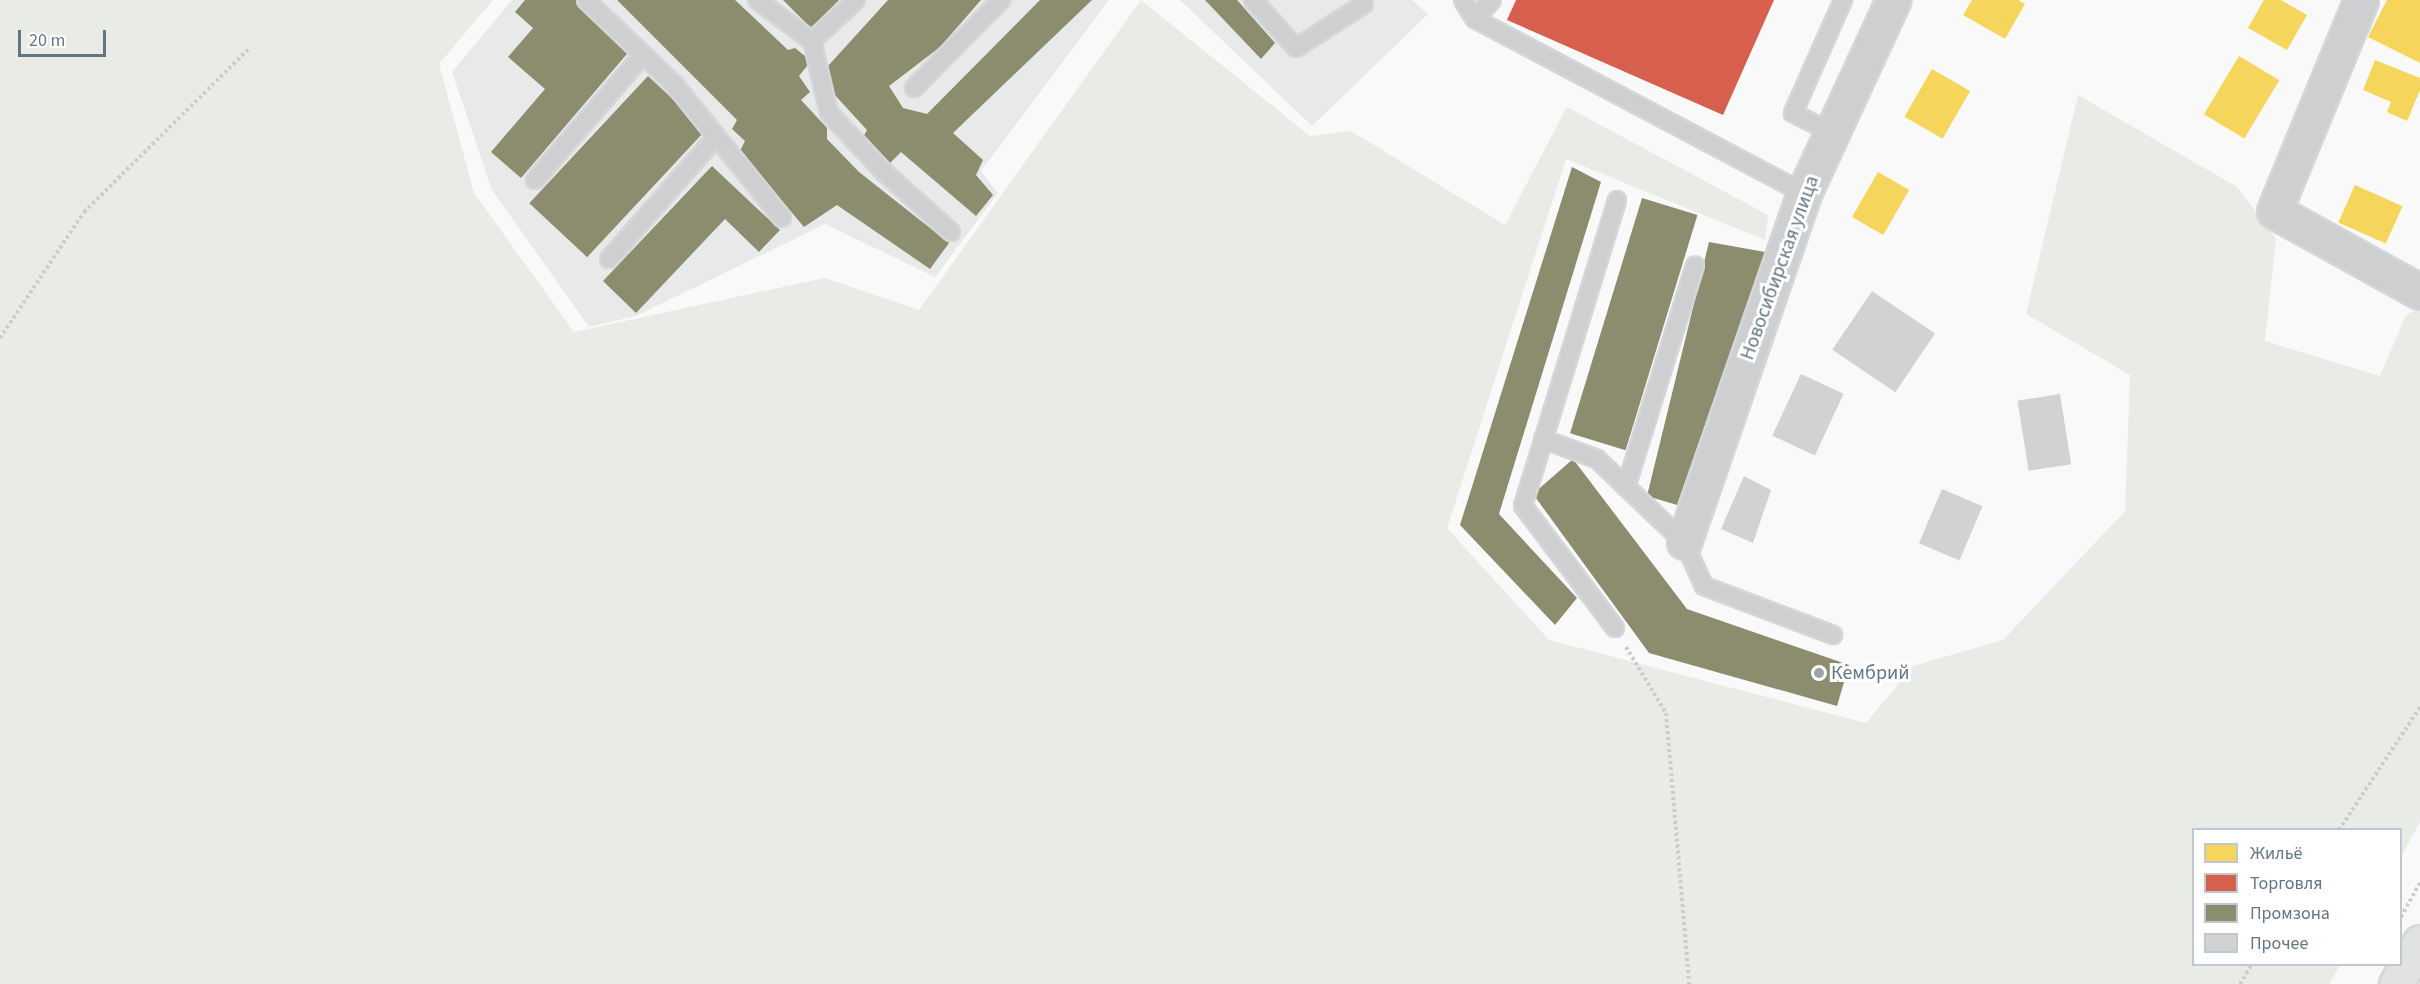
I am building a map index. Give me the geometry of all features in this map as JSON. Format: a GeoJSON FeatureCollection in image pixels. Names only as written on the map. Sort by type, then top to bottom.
{"type":"FeatureCollection","features":[{"type":"Feature","properties":{"kind":"main road"},"geometry":{"type":"LineString","coordinates":[[2396,984],[2420,942]]}},
{"type":"Feature","properties":{"kind":"street","name":"Новосибирская улица"},"geometry":{"type":"LineString","coordinates":[[1684,542],[1804,193],[1893,0]]}},
{"type":"Feature","properties":{"kind":"street"},"geometry":{"type":"LineString","coordinates":[[2361,0],[2274,211],[2420,292]]}},
{"type":"Feature","properties":{"kind":"lane"},"geometry":{"type":"LineString","coordinates":[[586,0],[674,84],[782,218]]}},
{"type":"Feature","properties":{"kind":"lane"},"geometry":{"type":"LineString","coordinates":[[757,0],[812,41],[829,113],[884,172],[951,232]]}},
{"type":"Feature","properties":{"kind":"lane"},"geometry":{"type":"LineString","coordinates":[[812,41],[856,0]]}},
{"type":"Feature","properties":{"kind":"lane"},"geometry":{"type":"LineString","coordinates":[[914,88],[1001,0]]}},
{"type":"Feature","properties":{"kind":"lane"},"geometry":{"type":"LineString","coordinates":[[1253,0],[1296,48],[1364,4]]}},
{"type":"Feature","properties":{"kind":"lane"},"geometry":{"type":"LineString","coordinates":[[1463,0],[1475,19],[1804,193]]}},
{"type":"Feature","properties":{"kind":"lane"},"geometry":{"type":"LineString","coordinates":[[1475,19],[1492,0]]}},
{"type":"Feature","properties":{"kind":"lane"},"geometry":{"type":"LineString","coordinates":[[1832,133],[1793,114],[1844,0]]}},
{"type":"Feature","properties":{"kind":"lane"},"geometry":{"type":"LineString","coordinates":[[535,180],[643,55]]}},
{"type":"Feature","properties":{"kind":"lane"},"geometry":{"type":"LineString","coordinates":[[609,259],[716,137]]}},
{"type":"Feature","properties":{"kind":"lane"},"geometry":{"type":"LineString","coordinates":[[1615,628],[1522,506],[1617,200]]}},
{"type":"Feature","properties":{"kind":"lane"},"geometry":{"type":"LineString","coordinates":[[1626,487],[1695,266]]}},
{"type":"Feature","properties":{"kind":"lane"},"geometry":{"type":"LineString","coordinates":[[1543,439],[1597,459],[1684,542],[1704,586],[1833,635]]}},
{"type":"Feature","properties":{"kind":"path"},"geometry":{"type":"LineString","coordinates":[[0,338],[84,212],[250,48]]}},
{"type":"Feature","properties":{"kind":"path"},"geometry":{"type":"LineString","coordinates":[[1615,628],[1666,713],[1689,984]]}},
{"type":"Feature","properties":{"kind":"path"},"geometry":{"type":"LineString","coordinates":[[2340,828],[2420,707]]}},
{"type":"Feature","properties":{"kind":"path"},"geometry":{"type":"LineString","coordinates":[[2402,914],[2420,884]]}},
{"type":"Feature","properties":{"kind":"path"},"geometry":{"type":"LineString","coordinates":[[2240,984],[2251,966]]}},
{"type":"Feature","properties":{"kind":"shaded area"},"geometry":{"type":"Polygon","coordinates":[[[0,0],[493,0],[439,64],[474,193],[574,332],[825,278],[919,310],[1141,0],[1310,136],[1351,131],[1505,225],[1567,107],[1768,215],[1765,240],[1566,159],[1447,528],[1549,640],[1866,723],[1913,666],[2003,640],[2125,511],[2130,375],[2026,314],[2078,95],[2237,187],[2276,239],[2265,341],[2380,376],[2406,315],[2420,308],[2420,822],[2402,855],[2402,828],[2192,828],[2192,966],[2339,966],[2329,984],[0,984],[0,0]]]}},
{"type":"Feature","properties":{"kind":"shaded area"},"geometry":{"type":"Polygon","coordinates":[[[512,0],[1109,0],[981,171],[998,193],[935,277],[825,224],[636,316],[589,327],[492,190],[452,72],[512,0]]]}},
{"type":"Feature","properties":{"kind":"shaded area"},"geometry":{"type":"Polygon","coordinates":[[[1180,0],[1412,0],[1428,14],[1312,126],[1180,0]]]}},
{"type":"Feature","properties":{"kind":"building: Жильё"},"geometry":{"type":"Polygon","coordinates":[[[1972,0],[2018,0],[2025,4],[2005,39],[1963,15],[1972,0]]]}},
{"type":"Feature","properties":{"kind":"building: Жильё"},"geometry":{"type":"Polygon","coordinates":[[[2264,0],[2281,0],[2307,15],[2287,50],[2248,28],[2264,0]]]}},
{"type":"Feature","properties":{"kind":"building: Жильё"},"geometry":{"type":"Polygon","coordinates":[[[2387,0],[2420,0],[2420,63],[2368,37],[2387,0]]]}},
{"type":"Feature","properties":{"kind":"building: Жильё"},"geometry":{"type":"Polygon","coordinates":[[[2239,56],[2279,80],[2244,138],[2204,114],[2239,56]]]}},
{"type":"Feature","properties":{"kind":"building: Жильё"},"geometry":{"type":"Polygon","coordinates":[[[2375,60],[2420,78],[2420,90],[2407,121],[2387,112],[2391,102],[2363,90],[2375,60]]]}},
{"type":"Feature","properties":{"kind":"building: Жильё"},"geometry":{"type":"Polygon","coordinates":[[[1932,69],[1970,91],[1943,139],[1904,117],[1932,69]]]}},
{"type":"Feature","properties":{"kind":"building: Жильё"},"geometry":{"type":"Polygon","coordinates":[[[1878,172],[1909,190],[1883,235],[1852,217],[1878,172]]]}},
{"type":"Feature","properties":{"kind":"building: Жильё"},"geometry":{"type":"Polygon","coordinates":[[[2355,185],[2403,206],[2386,244],[2338,222],[2355,185]]]}},
{"type":"Feature","properties":{"kind":"building: Торговля"},"geometry":{"type":"Polygon","coordinates":[[[1516,0],[1774,0],[1723,115],[1507,20],[1516,0]]]}},
{"type":"Feature","properties":{"kind":"building: Промзона"},"geometry":{"type":"Polygon","coordinates":[[[525,0],[576,0],[632,48],[521,178],[491,152],[545,89],[508,57],[533,28],[515,12],[525,0]]]}},
{"type":"Feature","properties":{"kind":"building: Промзона"},"geometry":{"type":"Polygon","coordinates":[[[617,0],[735,0],[788,50],[795,48],[811,61],[799,76],[810,92],[801,100],[827,128],[827,139],[859,172],[949,243],[930,269],[837,205],[804,227],[740,151],[745,141],[732,129],[737,120],[617,0]]]}},
{"type":"Feature","properties":{"kind":"building: Промзона"},"geometry":{"type":"Polygon","coordinates":[[[783,0],[839,0],[811,28],[783,0]]]}},
{"type":"Feature","properties":{"kind":"building: Промзона"},"geometry":{"type":"Polygon","coordinates":[[[888,0],[981,0],[940,47],[889,86],[903,108],[927,114],[1040,0],[1092,0],[953,133],[983,160],[976,175],[993,195],[976,216],[901,152],[889,164],[861,141],[867,130],[833,93],[828,66],[888,0]]]}},
{"type":"Feature","properties":{"kind":"building: Промзона"},"geometry":{"type":"Polygon","coordinates":[[[1205,0],[1237,0],[1275,43],[1261,59],[1205,0]]]}},
{"type":"Feature","properties":{"kind":"building: Промзона"},"geometry":{"type":"Polygon","coordinates":[[[648,76],[706,130],[587,257],[529,203],[648,76]]]}},
{"type":"Feature","properties":{"kind":"building: Промзона"},"geometry":{"type":"Polygon","coordinates":[[[712,166],[780,230],[759,252],[725,219],[636,313],[603,281],[712,166]]]}},
{"type":"Feature","properties":{"kind":"building: Промзона"},"geometry":{"type":"Polygon","coordinates":[[[1572,167],[1601,182],[1499,514],[1577,598],[1555,625],[1460,525],[1572,167]]]}},
{"type":"Feature","properties":{"kind":"building: Промзона"},"geometry":{"type":"Polygon","coordinates":[[[1642,198],[1697,215],[1626,450],[1570,433],[1642,198]]]}},
{"type":"Feature","properties":{"kind":"building: Промзона"},"geometry":{"type":"Polygon","coordinates":[[[1709,242],[1765,252],[1677,505],[1647,496],[1709,242]]]}},
{"type":"Feature","properties":{"kind":"building: Промзона"},"geometry":{"type":"Polygon","coordinates":[[[1573,459],[1687,609],[1849,665],[1837,706],[1649,653],[1533,494],[1573,459]]]}},
{"type":"Feature","properties":{"kind":"building: Прочее"},"geometry":{"type":"Polygon","coordinates":[[[1872,291],[1935,333],[1895,392],[1832,350],[1872,291]]]}},
{"type":"Feature","properties":{"kind":"building: Прочее"},"geometry":{"type":"Polygon","coordinates":[[[1801,374],[1844,394],[1815,455],[1772,436],[1801,374]]]}},
{"type":"Feature","properties":{"kind":"building: Прочее"},"geometry":{"type":"Polygon","coordinates":[[[2060,394],[2071,464],[2029,471],[2018,401],[2060,394]]]}},
{"type":"Feature","properties":{"kind":"building: Прочее"},"geometry":{"type":"Polygon","coordinates":[[[1744,476],[1771,490],[1753,543],[1721,529],[1744,476]]]}},
{"type":"Feature","properties":{"kind":"building: Прочее"},"geometry":{"type":"Polygon","coordinates":[[[1942,489],[1983,506],[1959,561],[1919,543],[1942,489]]]}},
{"type":"Feature","properties":{"kind":"place","name":"Кембрий"},"geometry":{"type":"Point","coordinates":[1819,673]}}]}
